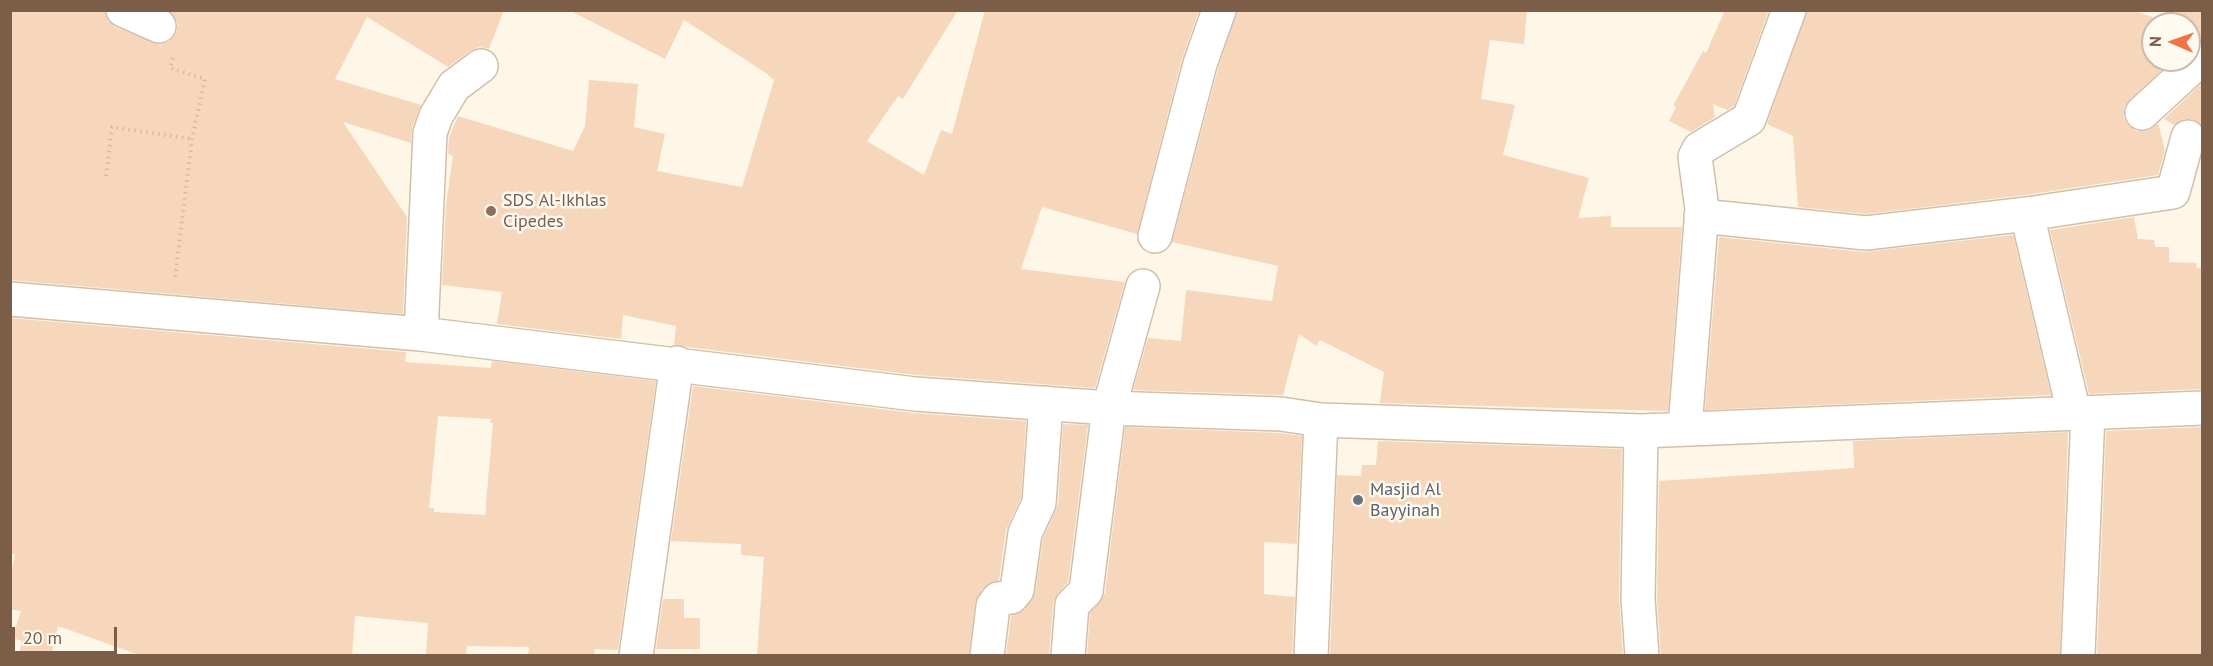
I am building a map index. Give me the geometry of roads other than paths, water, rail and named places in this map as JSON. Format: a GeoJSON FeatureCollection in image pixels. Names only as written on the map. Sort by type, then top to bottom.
{"type":"FeatureCollection","features":[{"type":"Feature","properties":{"kind":"street"},"geometry":{"type":"LineString","coordinates":[[123,10],[159,26]]}},
{"type":"Feature","properties":{"kind":"street"},"geometry":{"type":"LineString","coordinates":[[1155,236],[1200,64],[1220,10]]}},
{"type":"Feature","properties":{"kind":"street"},"geometry":{"type":"LineString","coordinates":[[1685,428],[1701,216],[1695,157],[1699,149],[1749,119],[1789,10]]}},
{"type":"Feature","properties":{"kind":"street"},"geometry":{"type":"LineString","coordinates":[[2142,113],[2202,58]]}},
{"type":"Feature","properties":{"kind":"street"},"geometry":{"type":"LineString","coordinates":[[421,334],[430,133],[436,116],[454,86],[481,66]]}},
{"type":"Feature","properties":{"kind":"street"},"geometry":{"type":"LineString","coordinates":[[1701,216],[1866,233],[2027,214],[2174,192],[2188,137]]}},
{"type":"Feature","properties":{"kind":"street"},"geometry":{"type":"LineString","coordinates":[[2027,214],[2081,413],[2078,654]]}},
{"type":"Feature","properties":{"kind":"street"},"geometry":{"type":"LineString","coordinates":[[1068,656],[1072,605],[1086,591],[1088,580],[1109,408],[1143,286]]}},
{"type":"Feature","properties":{"kind":"street"},"geometry":{"type":"LineString","coordinates":[[10,299],[421,334],[677,363],[915,394],[1109,408],[1281,414],[1321,420],[1641,431],[2202,408]]}},
{"type":"Feature","properties":{"kind":"street"},"geometry":{"type":"LineString","coordinates":[[636,656],[677,363]]}},
{"type":"Feature","properties":{"kind":"street"},"geometry":{"type":"LineString","coordinates":[[987,656],[993,606],[998,599],[1011,597],[1017,590],[1025,533],[1039,504],[1046,403]]}},
{"type":"Feature","properties":{"kind":"street"},"geometry":{"type":"LineString","coordinates":[[1311,656],[1321,420]]}},
{"type":"Feature","properties":{"kind":"street"},"geometry":{"type":"LineString","coordinates":[[1641,431],[1638,599],[1642,656]]}},
{"type":"Feature","properties":{"kind":"place","name":"SDS Al-Ikhlas Cipedes"},"geometry":{"type":"Point","coordinates":[491,211]}},
{"type":"Feature","properties":{"kind":"place","name":"Masjid Al Bayyinah"},"geometry":{"type":"Point","coordinates":[1358,500]}}]}
